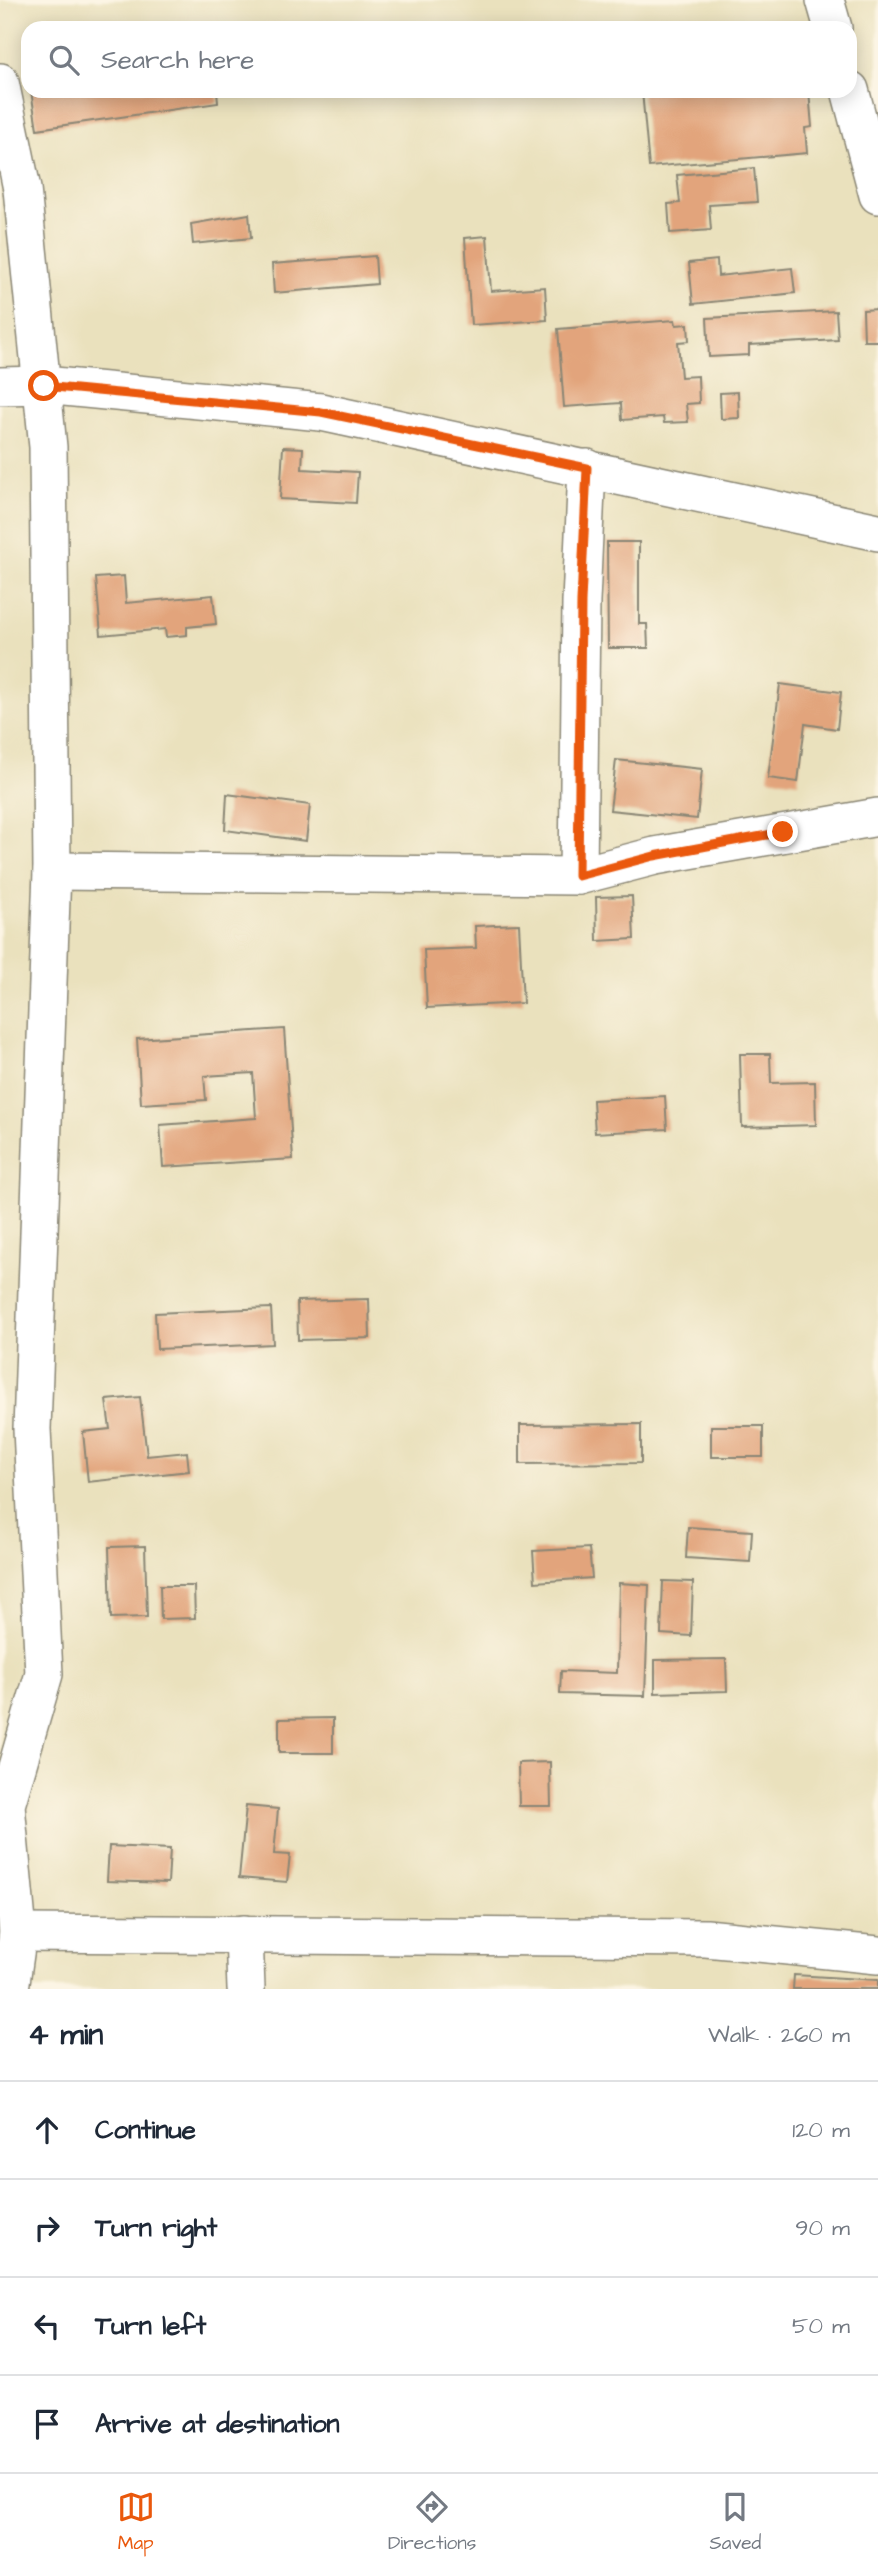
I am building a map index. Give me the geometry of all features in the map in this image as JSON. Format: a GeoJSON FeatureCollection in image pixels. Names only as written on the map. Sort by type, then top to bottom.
{"type":"FeatureCollection","features":[{"type":"Feature","properties":{"kind":"street"},"geometry":{"type":"LineString","coordinates":[[825,0],[831,21]]}},
{"type":"Feature","properties":{"kind":"street"},"geometry":{"type":"LineString","coordinates":[[0,82],[22,189],[44,386],[48,447],[52,871],[32,1429],[44,1674],[6,1805],[18,1933],[10,1989]]}},
{"type":"Feature","properties":{"kind":"street"},"geometry":{"type":"LineString","coordinates":[[852,98],[878,195]]}},
{"type":"Feature","properties":{"kind":"street"},"geometry":{"type":"LineString","coordinates":[[0,386],[44,386],[321,412],[878,532]]}},
{"type":"Feature","properties":{"kind":"street"},"geometry":{"type":"LineString","coordinates":[[578,876],[581,602],[587,468]]}},
{"type":"Feature","properties":{"kind":"street"},"geometry":{"type":"LineString","coordinates":[[52,871],[578,876],[654,856],[878,817]]}},
{"type":"Feature","properties":{"kind":"street"},"geometry":{"type":"LineString","coordinates":[[18,1933],[706,1938],[878,1955]]}},
{"type":"Feature","properties":{"kind":"street"},"geometry":{"type":"LineString","coordinates":[[244,1934],[246,1989]]}},
{"type":"Feature","properties":{"kind":"building"},"geometry":{"type":"Polygon","coordinates":[[[32,98],[218,98],[218,103],[37,129],[32,98]]]}},
{"type":"Feature","properties":{"kind":"building"},"geometry":{"type":"Polygon","coordinates":[[[643,98],[810,98],[812,127],[805,128],[807,153],[649,167],[643,98]]]}},
{"type":"Feature","properties":{"kind":"building"},"geometry":{"type":"Polygon","coordinates":[[[754,168],[757,202],[709,205],[711,230],[670,233],[668,204],[680,203],[677,175],[754,168]]]}},
{"type":"Feature","properties":{"kind":"building"},"geometry":{"type":"Polygon","coordinates":[[[249,214],[251,238],[193,244],[191,224],[249,214]]]}},
{"type":"Feature","properties":{"kind":"building"},"geometry":{"type":"Polygon","coordinates":[[[487,236],[491,291],[545,287],[547,320],[471,325],[465,238],[487,236]]]}},
{"type":"Feature","properties":{"kind":"building"},"geometry":{"type":"Polygon","coordinates":[[[375,256],[377,284],[274,293],[272,264],[375,256]]]}},
{"type":"Feature","properties":{"kind":"building"},"geometry":{"type":"Polygon","coordinates":[[[717,260],[718,276],[792,268],[795,293],[693,304],[689,263],[717,260]]]}},
{"type":"Feature","properties":{"kind":"building"},"geometry":{"type":"Polygon","coordinates":[[[878,309],[878,341],[864,341],[863,310],[878,309]]]}},
{"type":"Feature","properties":{"kind":"building"},"geometry":{"type":"Polygon","coordinates":[[[836,311],[838,340],[749,345],[749,355],[709,357],[707,318],[836,311]]]}},
{"type":"Feature","properties":{"kind":"building"},"geometry":{"type":"Polygon","coordinates":[[[675,320],[676,325],[688,324],[689,341],[678,342],[681,377],[698,376],[699,403],[686,404],[688,422],[664,423],[663,417],[622,420],[621,403],[564,407],[558,329],[675,320]]]}},
{"type":"Feature","properties":{"kind":"building"},"geometry":{"type":"Polygon","coordinates":[[[738,392],[739,418],[721,419],[720,393],[738,392]]]}},
{"type":"Feature","properties":{"kind":"building"},"geometry":{"type":"Polygon","coordinates":[[[283,447],[303,448],[302,469],[358,472],[356,503],[280,499],[283,447]]]}},
{"type":"Feature","properties":{"kind":"building"},"geometry":{"type":"Polygon","coordinates":[[[607,542],[639,542],[639,624],[647,624],[648,648],[608,648],[607,542]]]}},
{"type":"Feature","properties":{"kind":"building"},"geometry":{"type":"Polygon","coordinates":[[[124,576],[126,603],[213,595],[216,624],[187,627],[187,635],[166,637],[165,629],[101,635],[96,578],[124,576]]]}},
{"type":"Feature","properties":{"kind":"building"},"geometry":{"type":"Polygon","coordinates":[[[780,684],[841,692],[837,729],[805,724],[798,782],[768,778],[780,684]]]}},
{"type":"Feature","properties":{"kind":"building"},"geometry":{"type":"Polygon","coordinates":[[[616,760],[702,769],[697,819],[610,810],[616,760]]]}},
{"type":"Feature","properties":{"kind":"building"},"geometry":{"type":"Polygon","coordinates":[[[227,794],[310,805],[306,841],[225,830],[227,794]]]}},
{"type":"Feature","properties":{"kind":"building"},"geometry":{"type":"Polygon","coordinates":[[[632,896],[634,939],[597,941],[596,897],[632,896]]]}},
{"type":"Feature","properties":{"kind":"building"},"geometry":{"type":"Polygon","coordinates":[[[519,924],[523,1003],[427,1008],[424,950],[476,948],[475,926],[519,924]]]}},
{"type":"Feature","properties":{"kind":"building"},"geometry":{"type":"Polygon","coordinates":[[[284,1029],[293,1159],[163,1167],[160,1125],[256,1118],[253,1073],[204,1076],[206,1100],[141,1104],[137,1039],[284,1029]]]}},
{"type":"Feature","properties":{"kind":"building"},"geometry":{"type":"Polygon","coordinates":[[[740,1054],[770,1054],[771,1083],[815,1082],[816,1125],[742,1127],[740,1054]]]}},
{"type":"Feature","properties":{"kind":"building"},"geometry":{"type":"Polygon","coordinates":[[[665,1096],[667,1129],[595,1133],[593,1100],[665,1096]]]}},
{"type":"Feature","properties":{"kind":"building"},"geometry":{"type":"Polygon","coordinates":[[[369,1299],[370,1338],[298,1340],[297,1301],[369,1299]]]}},
{"type":"Feature","properties":{"kind":"building"},"geometry":{"type":"Polygon","coordinates":[[[271,1308],[273,1344],[157,1349],[155,1313],[271,1308]]]}},
{"type":"Feature","properties":{"kind":"building"},"geometry":{"type":"Polygon","coordinates":[[[140,1397],[147,1456],[187,1452],[189,1471],[88,1482],[83,1432],[110,1429],[106,1400],[140,1397]]]}},
{"type":"Feature","properties":{"kind":"building"},"geometry":{"type":"Polygon","coordinates":[[[641,1424],[641,1463],[520,1464],[520,1425],[641,1424]]]}},
{"type":"Feature","properties":{"kind":"building"},"geometry":{"type":"Polygon","coordinates":[[[711,1426],[763,1426],[763,1457],[711,1457],[711,1426]]]}},
{"type":"Feature","properties":{"kind":"building"},"geometry":{"type":"Polygon","coordinates":[[[688,1527],[752,1531],[750,1562],[686,1558],[688,1527]]]}},
{"type":"Feature","properties":{"kind":"building"},"geometry":{"type":"Polygon","coordinates":[[[145,1546],[147,1617],[111,1618],[109,1547],[145,1546]]]}},
{"type":"Feature","properties":{"kind":"building"},"geometry":{"type":"Polygon","coordinates":[[[589,1548],[592,1578],[535,1582],[533,1551],[589,1548]]]}},
{"type":"Feature","properties":{"kind":"building"},"geometry":{"type":"Polygon","coordinates":[[[663,1581],[693,1582],[691,1636],[661,1634],[663,1581]]]}},
{"type":"Feature","properties":{"kind":"building"},"geometry":{"type":"Polygon","coordinates":[[[619,1583],[649,1585],[645,1696],[560,1694],[561,1671],[617,1673],[619,1583]]]}},
{"type":"Feature","properties":{"kind":"building"},"geometry":{"type":"Polygon","coordinates":[[[160,1586],[194,1586],[195,1618],[161,1619],[160,1586]]]}},
{"type":"Feature","properties":{"kind":"building"},"geometry":{"type":"Polygon","coordinates":[[[726,1659],[727,1691],[655,1693],[655,1660],[726,1659]]]}},
{"type":"Feature","properties":{"kind":"building"},"geometry":{"type":"Polygon","coordinates":[[[333,1718],[333,1753],[279,1753],[279,1719],[333,1718]]]}},
{"type":"Feature","properties":{"kind":"building"},"geometry":{"type":"Polygon","coordinates":[[[550,1762],[551,1806],[519,1806],[518,1763],[550,1762]]]}},
{"type":"Feature","properties":{"kind":"building"},"geometry":{"type":"Polygon","coordinates":[[[246,1806],[278,1809],[274,1854],[290,1855],[287,1882],[239,1878],[246,1806]]]}},
{"type":"Feature","properties":{"kind":"building"},"geometry":{"type":"Polygon","coordinates":[[[109,1846],[170,1849],[168,1883],[107,1881],[109,1846]]]}},
{"type":"Feature","properties":{"kind":"building"},"geometry":{"type":"Polygon","coordinates":[[[794,1975],[878,1980],[878,1989],[793,1989],[794,1975]]]}},
{"type":"Feature","properties":{"kind":"route"},"geometry":{"type":"LineString","coordinates":[[44,386],[321,412],[587,468],[581,602],[578,876],[654,856],[783,832]]}}]}
